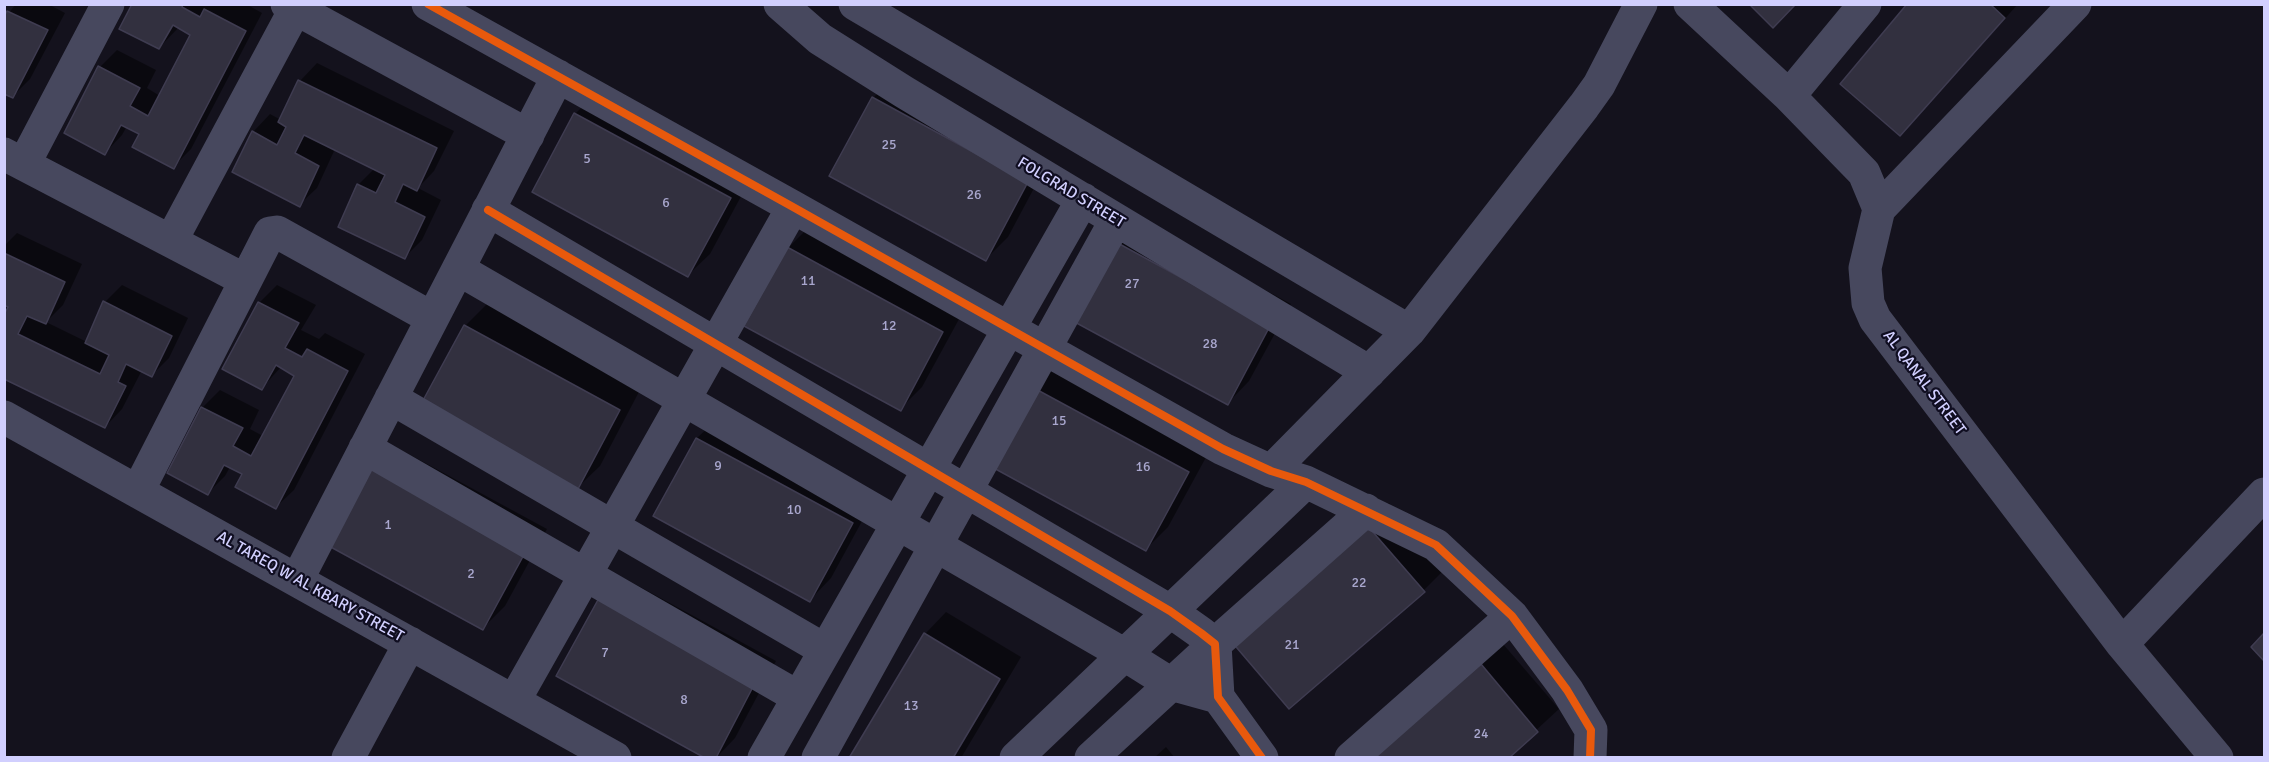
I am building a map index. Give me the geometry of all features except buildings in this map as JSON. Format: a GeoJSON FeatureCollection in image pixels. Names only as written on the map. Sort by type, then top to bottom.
{"type":"FeatureCollection","features":[{"type":"Feature","properties":{"kind":"street"},"geometry":{"type":"LineString","coordinates":[[108,4],[14,159],[245,280]]}},
{"type":"Feature","properties":{"kind":"street"},"geometry":{"type":"LineString","coordinates":[[428,4],[1223,449],[1271,471],[1306,482],[1436,545],[1512,616],[1567,690],[1590,730],[1590,758]]}},
{"type":"Feature","properties":{"kind":"street","name":"FOLGRAD STREET"},"geometry":{"type":"LineString","coordinates":[[780,4],[829,45],[1369,372]]}},
{"type":"Feature","properties":{"kind":"street"},"geometry":{"type":"LineString","coordinates":[[855,4],[1409,331]]}},
{"type":"Feature","properties":{"kind":"street"},"geometry":{"type":"LineString","coordinates":[[1271,471],[1409,331],[1599,85],[1641,4]]}},
{"type":"Feature","properties":{"kind":"street"},"geometry":{"type":"LineString","coordinates":[[1689,4],[1789,96],[1864,173],[1879,209],[2060,10]]}},
{"type":"Feature","properties":{"kind":"street"},"geometry":{"type":"LineString","coordinates":[[1789,96],[1865,4]]}},
{"type":"Feature","properties":{"kind":"street"},"geometry":{"type":"LineString","coordinates":[[171,241],[293,6],[528,135]]}},
{"type":"Feature","properties":{"kind":"street"},"geometry":{"type":"LineString","coordinates":[[297,580],[558,76]]}},
{"type":"Feature","properties":{"kind":"street"},"geometry":{"type":"LineString","coordinates":[[764,758],[1083,200]]}},
{"type":"Feature","properties":{"kind":"street"},"geometry":{"type":"LineString","coordinates":[[514,701],[793,207]]}},
{"type":"Feature","properties":{"kind":"street","name":"AL QANAL STREET"},"geometry":{"type":"LineString","coordinates":[[1879,209],[1865,268],[1868,303],[1875,319],[2122,644],[2217,758]]}},
{"type":"Feature","properties":{"kind":"street"},"geometry":{"type":"LineString","coordinates":[[488,210],[1170,611],[1215,644]]}},
{"type":"Feature","properties":{"kind":"street"},"geometry":{"type":"LineString","coordinates":[[818,758],[1116,220]]}},
{"type":"Feature","properties":{"kind":"street"},"geometry":{"type":"LineString","coordinates":[[138,491],[270,233],[278,232],[432,318]]}},
{"type":"Feature","properties":{"kind":"street"},"geometry":{"type":"LineString","coordinates":[[458,269],[1125,654],[1171,684],[1218,697]]}},
{"type":"Feature","properties":{"kind":"street"},"geometry":{"type":"LineString","coordinates":[[391,398],[825,650]]}},
{"type":"Feature","properties":{"kind":"street","name":"AL TAREQ W AL KBARY STREET"},"geometry":{"type":"LineString","coordinates":[[4,417],[615,758]]}},
{"type":"Feature","properties":{"kind":"street"},"geometry":{"type":"LineString","coordinates":[[365,448],[798,697]]}},
{"type":"Feature","properties":{"kind":"street"},"geometry":{"type":"LineString","coordinates":[[1016,758],[1306,482]]}},
{"type":"Feature","properties":{"kind":"street"},"geometry":{"type":"LineString","coordinates":[[2122,644],[2265,494]]}},
{"type":"Feature","properties":{"kind":"street"},"geometry":{"type":"LineString","coordinates":[[1091,758],[1366,510]]}},
{"type":"Feature","properties":{"kind":"street"},"geometry":{"type":"LineString","coordinates":[[1351,758],[1512,616]]}},
{"type":"Feature","properties":{"kind":"street"},"geometry":{"type":"LineString","coordinates":[[348,758],[410,643]]}},
{"type":"Feature","properties":{"kind":"street"},"geometry":{"type":"LineString","coordinates":[[1215,644],[1218,697],[1262,758]]}},
{"type":"Feature","properties":{"kind":"cycle path"},"geometry":{"type":"LineString","coordinates":[[428,4],[1223,449],[1271,471],[1306,482],[1436,545],[1512,616],[1567,690],[1591,730],[1590,758]]}},
{"type":"Feature","properties":{"kind":"cycle path"},"geometry":{"type":"LineString","coordinates":[[488,210],[1170,611],[1215,644],[1218,697],[1262,758]]}}]}
